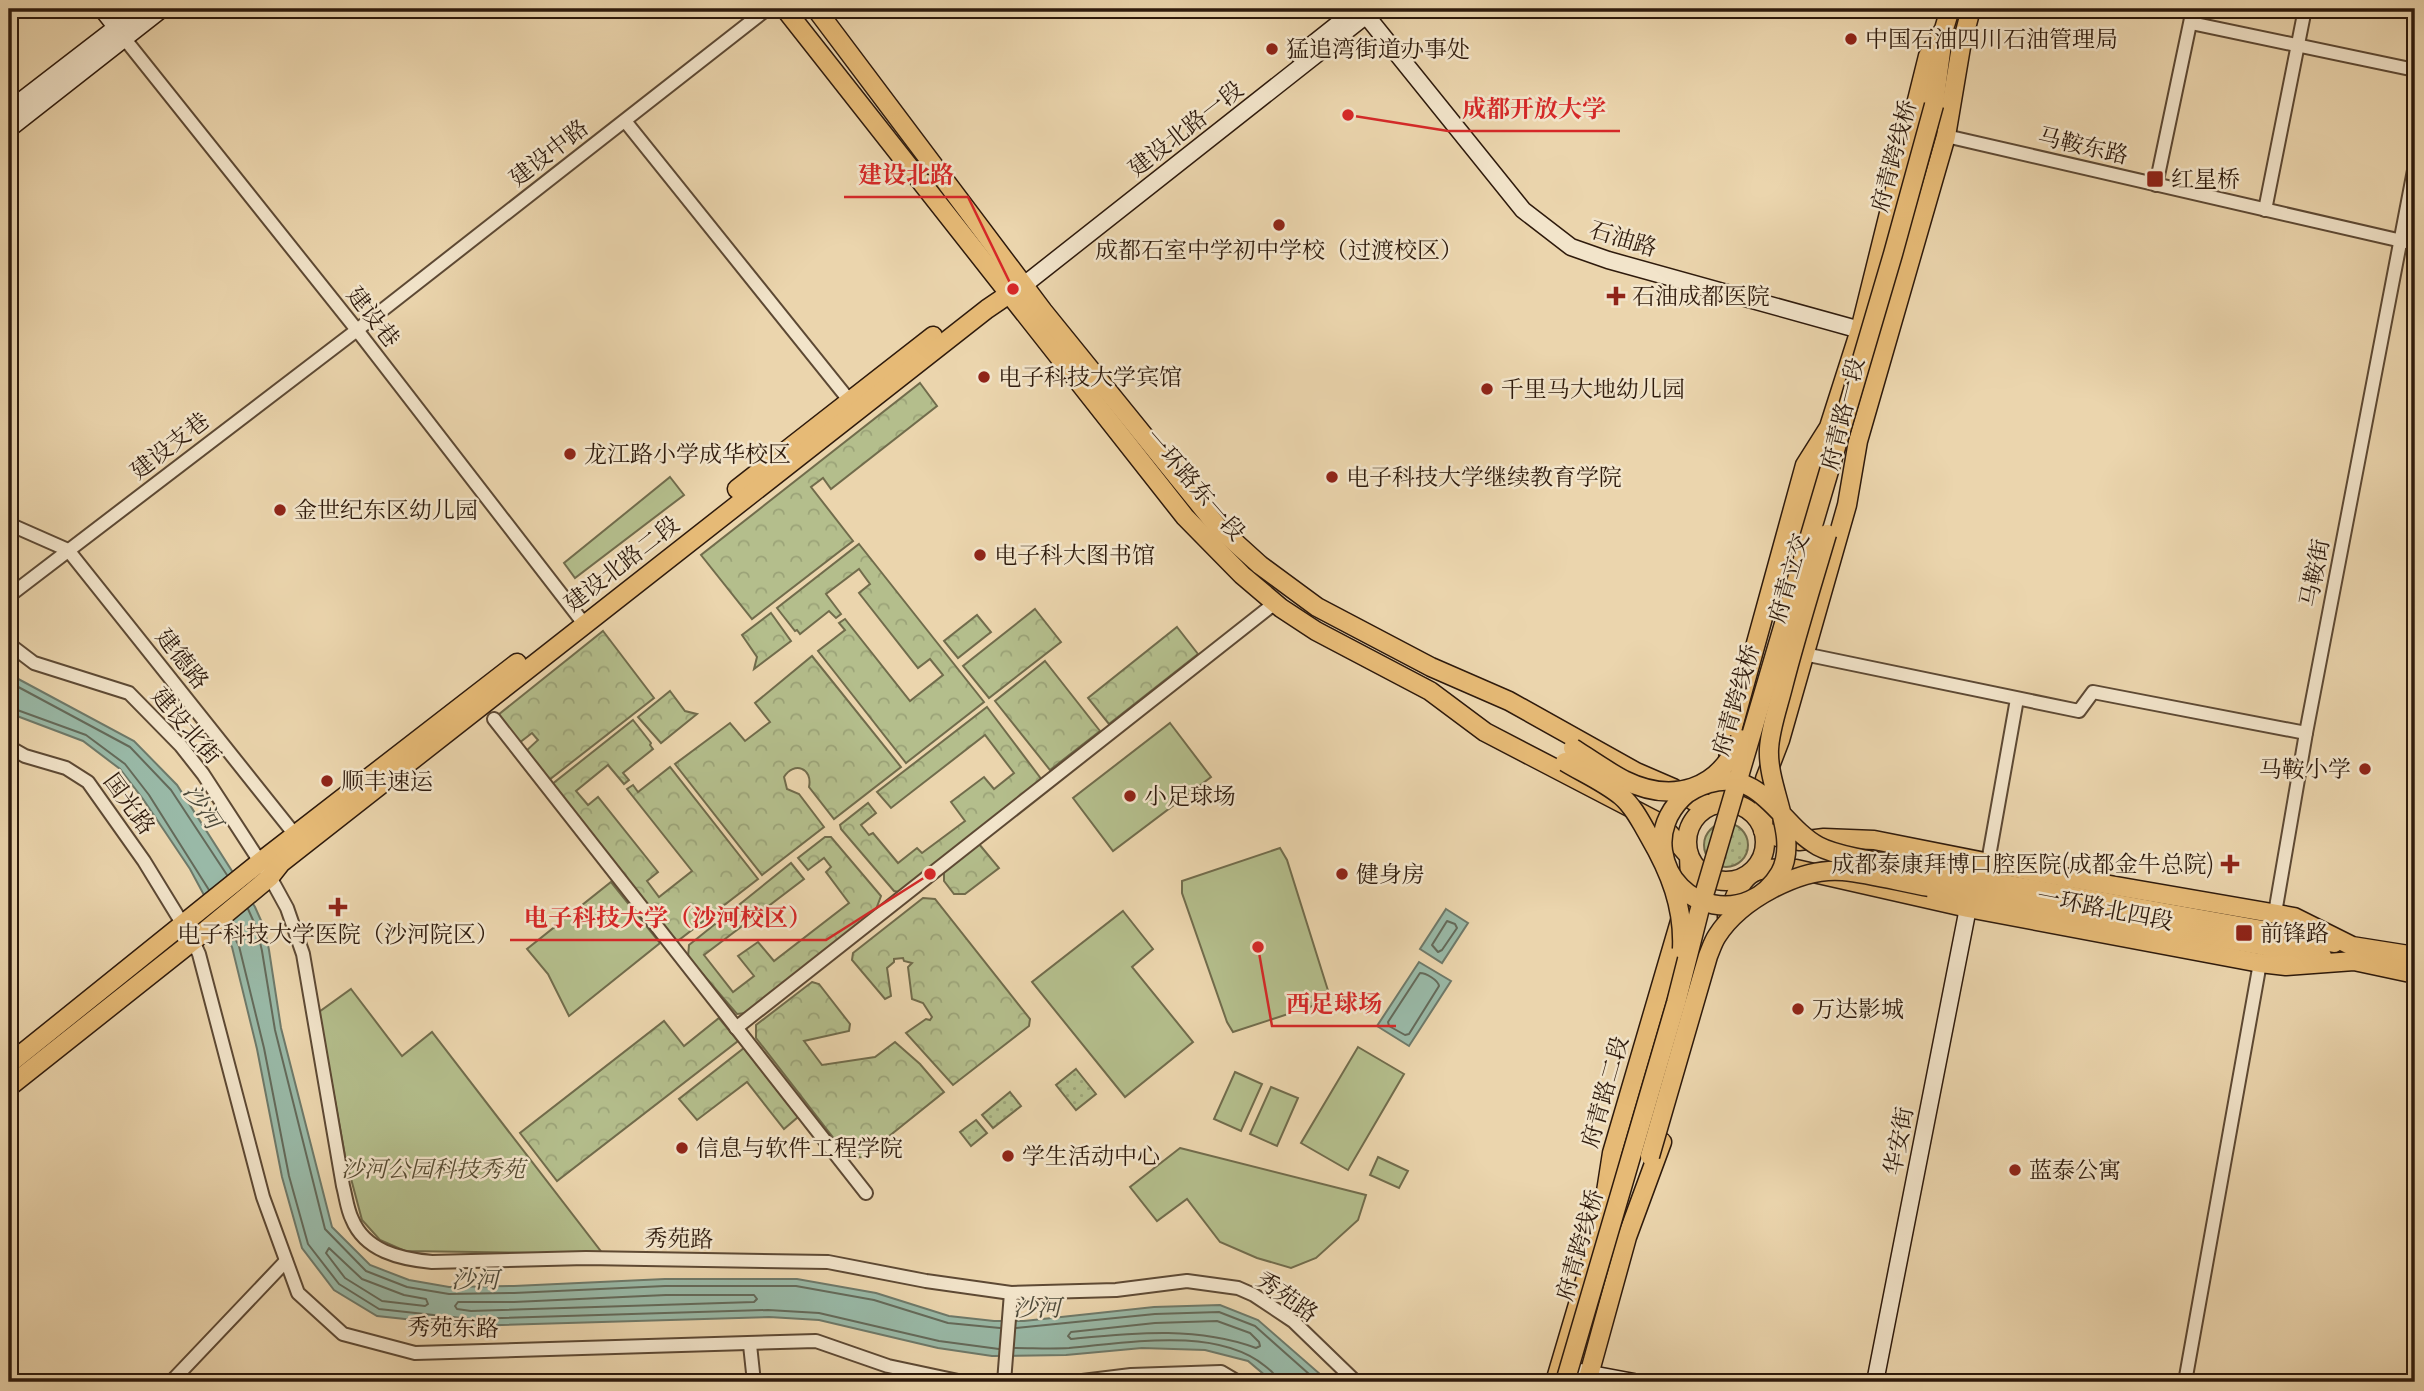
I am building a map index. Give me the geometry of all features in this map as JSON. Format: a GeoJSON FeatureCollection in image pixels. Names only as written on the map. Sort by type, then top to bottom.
{"type":"FeatureCollection","features":[{"type":"Feature","properties":{"kind":"main road","name":"一环路东一段"},"geometry":{"type":"LineString","coordinates":[[785,9],[1013,285],[1185,517],[1242,575],[1316,631],[1430,691],[1485,732],[1660,823],[1689,856]]}},
{"type":"Feature","properties":{"kind":"main road","name":"一环路东一段"},"geometry":{"type":"LineString","coordinates":[[816,9],[1013,285]]}},
{"type":"Feature","properties":{"kind":"main road","name":"府青路一段"},"geometry":{"type":"LineString","coordinates":[[1801,528],[1860,330],[1928,56],[1944,29],[1950,9]]}},
{"type":"Feature","properties":{"kind":"main road","name":"府青路一段"},"geometry":{"type":"LineString","coordinates":[[1763,830],[1765,779],[1780,740],[1847,505],[1858,441],[1946,136],[1961,47],[1971,9]]}},
{"type":"Feature","properties":{"kind":"main road","name":"府青跨线桥"},"geometry":{"type":"LineString","coordinates":[[1584,1380],[1938,107],[1944,29]]}},
{"type":"Feature","properties":{"kind":"main road","name":"府青跨线桥"},"geometry":{"type":"LineString","coordinates":[[1560,1377],[1676,1003],[1703,899],[1893,254],[1938,107],[1961,47]]}},
{"type":"Feature","properties":{"kind":"main road","name":"建设北路二段"},"geometry":{"type":"LineString","coordinates":[[581,620],[849,400],[1013,285]]}},
{"type":"Feature","properties":{"kind":"main road","name":"建设北路二段"},"geometry":{"type":"LineString","coordinates":[[188,933],[258,875],[281,863],[299,840],[1013,285]]}},
{"type":"Feature","properties":{"kind":"main road","name":"一环路东一段"},"geometry":{"type":"LineString","coordinates":[[1052,335],[1218,527],[1260,565],[1317,607],[1431,667],[1509,701],[1636,772],[1673,788],[1694,801],[1713,805]]}},
{"type":"Feature","properties":{"kind":"main road","name":"府青路一段"},"geometry":{"type":"LineString","coordinates":[[1713,805],[1725,788],[1731,734],[1805,466],[1829,427]]}},
{"type":"Feature","properties":{"kind":"main road","name":"府青立交"},"geometry":{"type":"LineString","coordinates":[[1627,1237],[1716,936],[1753,899],[1769,888],[1781,871],[1787,852],[1787,832],[1769,765],[1769,740],[1845,470],[1858,441]]}},
{"type":"Feature","properties":{"kind":"main road","name":"府青立交"},"geometry":{"type":"LineString","coordinates":[[1801,528],[1744,729],[1732,758],[1721,772],[1684,796],[1672,810],[1664,826],[1664,862],[1672,878],[1684,892],[1717,906],[1736,905],[1819,872],[1843,871],[1931,879],[2353,954]]}},
{"type":"Feature","properties":{"kind":"main road","name":"府青立交"},"geometry":{"type":"LineString","coordinates":[[1431,667],[1569,755],[1625,780],[1668,793],[1717,781],[1736,782],[1754,788],[1769,799],[1780,814],[1820,847],[1931,879]]}},
{"type":"Feature","properties":{"kind":"main road"},"geometry":{"type":"LineString","coordinates":[[1430,691],[1569,755],[1623,798],[1638,816],[1664,862],[1676,893],[1683,926],[1681,955],[1600,1230]]}},
{"type":"Feature","properties":{"kind":"main road"},"geometry":{"type":"LineString","coordinates":[[1584,1380],[1627,1237],[1658,1157],[1726,920],[1737,891],[1763,855],[1763,830],[1758,819],[1749,810],[1725,803],[1702,811],[1693,820],[1688,831],[1689,856],[1703,874],[1714,880],[1726,881],[1748,875]]}},
{"type":"Feature","properties":{"kind":"main road","name":"一环路北四段"},"geometry":{"type":"LineString","coordinates":[[1763,830],[1778,837],[1799,841],[1824,838],[1874,840],[2294,917],[2353,954],[2415,974]]}},
{"type":"Feature","properties":{"kind":"main road","name":"府青路二段"},"geometry":{"type":"LineString","coordinates":[[1560,1377],[1600,1230],[1612,1153],[1685,904],[1690,880],[1689,856]]}},
{"type":"Feature","properties":{"kind":"main road","name":"一环路北四段"},"geometry":{"type":"LineString","coordinates":[[1748,875],[1767,867],[1796,869],[1968,908],[2260,963],[2286,966],[2353,954],[2415,956]]}},
{"type":"Feature","properties":{"kind":"main road"},"geometry":{"type":"LineString","coordinates":[[9,1064],[188,933]]}},
{"type":"Feature","properties":{"kind":"main road"},"geometry":{"type":"LineString","coordinates":[[9,1087],[188,933]]}},
{"type":"Feature","properties":{"kind":"street"},"geometry":{"type":"LineString","coordinates":[[102,9],[120,33]]}},
{"type":"Feature","properties":{"kind":"street"},"geometry":{"type":"LineString","coordinates":[[9,129],[120,33],[140,9]]}},
{"type":"Feature","properties":{"kind":"street"},"geometry":{"type":"LineString","coordinates":[[9,110],[120,33],[162,9]]}},
{"type":"Feature","properties":{"kind":"street","name":"建设中路"},"geometry":{"type":"LineString","coordinates":[[357,330],[767,9]]}},
{"type":"Feature","properties":{"kind":"street"},"geometry":{"type":"LineString","coordinates":[[2156,185],[2193,9]]}},
{"type":"Feature","properties":{"kind":"street"},"geometry":{"type":"LineString","coordinates":[[2265,210],[2305,9]]}},
{"type":"Feature","properties":{"kind":"street","name":"建设北路一段"},"geometry":{"type":"LineString","coordinates":[[1013,285],[1365,10]]}},
{"type":"Feature","properties":{"kind":"street","name":"石油路"},"geometry":{"type":"LineString","coordinates":[[1365,10],[1510,196],[1539,224],[1571,247],[1608,260],[1888,338]]}},
{"type":"Feature","properties":{"kind":"street"},"geometry":{"type":"LineString","coordinates":[[2190,23],[2415,70]]}},
{"type":"Feature","properties":{"kind":"street","name":"建设巷"},"geometry":{"type":"LineString","coordinates":[[120,33],[357,330],[581,620]]}},
{"type":"Feature","properties":{"kind":"street"},"geometry":{"type":"LineString","coordinates":[[625,121],[849,400]]}},
{"type":"Feature","properties":{"kind":"street","name":"马鞍东路"},"geometry":{"type":"LineString","coordinates":[[1946,136],[2415,244]]}},
{"type":"Feature","properties":{"kind":"street","name":"马鞍街"},"geometry":{"type":"LineString","coordinates":[[2275,913],[2306,733],[2415,165]]}},
{"type":"Feature","properties":{"kind":"street","name":"建设支巷"},"geometry":{"type":"LineString","coordinates":[[9,596],[357,330]]}},
{"type":"Feature","properties":{"kind":"street","name":"建德路"},"geometry":{"type":"LineString","coordinates":[[9,524],[68,550],[299,840]]}},
{"type":"Feature","properties":{"kind":"street"},"geometry":{"type":"LineString","coordinates":[[736,1028],[1276,603]]}},
{"type":"Feature","properties":{"kind":"street","name":"建设北街"},"geometry":{"type":"LineString","coordinates":[[9,644],[34,663],[129,693],[196,764],[258,875]]}},
{"type":"Feature","properties":{"kind":"street"},"geometry":{"type":"LineString","coordinates":[[1804,654],[2079,711],[2093,692],[2306,733]]}},
{"type":"Feature","properties":{"kind":"street"},"geometry":{"type":"LineString","coordinates":[[1988,862],[2017,699]]}},
{"type":"Feature","properties":{"kind":"street"},"geometry":{"type":"LineString","coordinates":[[494,719],[866,1193]]}},
{"type":"Feature","properties":{"kind":"street","name":"国光路"},"geometry":{"type":"LineString","coordinates":[[9,747],[25,756],[66,768],[88,782],[144,860],[188,933]]}},
{"type":"Feature","properties":{"kind":"street","name":"秀苑路"},"geometry":{"type":"LineString","coordinates":[[258,875],[287,908],[303,954],[343,1186],[352,1221],[372,1245],[407,1259],[432,1262],[586,1258],[828,1262],[926,1281],[1011,1293],[1116,1290],[1187,1281],[1238,1288],[1254,1295],[1293,1321],[1356,1382]]}},
{"type":"Feature","properties":{"kind":"street","name":"华安街"},"geometry":{"type":"LineString","coordinates":[[1875,1382],[1968,908]]}},
{"type":"Feature","properties":{"kind":"street","name":"秀苑东路"},"geometry":{"type":"LineString","coordinates":[[188,933],[199,954],[263,1197],[298,1293],[343,1334],[415,1353],[816,1341],[888,1366],[963,1382]]}},
{"type":"Feature","properties":{"kind":"street"},"geometry":{"type":"LineString","coordinates":[[2185,1382],[2260,963]]}},
{"type":"Feature","properties":{"kind":"street"},"geometry":{"type":"LineString","coordinates":[[171,1382],[286,1261]]}},
{"type":"Feature","properties":{"kind":"street"},"geometry":{"type":"LineString","coordinates":[[1004,1382],[1011,1293]]}},
{"type":"Feature","properties":{"kind":"street"},"geometry":{"type":"LineString","coordinates":[[750,1345],[754,1382]]}},
{"type":"Feature","properties":{"kind":"street"},"geometry":{"type":"LineString","coordinates":[[1074,1382],[1131,1375],[1221,1372],[1238,1382]]}},
{"type":"Feature","properties":{"kind":"street"},"geometry":{"type":"LineString","coordinates":[[1560,1377],[1634,1382]]}},
{"type":"Feature","properties":{"kind":"green space"},"geometry":{"type":"Polygon","coordinates":[[[920,383],[937,406],[831,489],[823,478],[811,487],[853,541],[752,619],[701,555],[920,383]]]}},
{"type":"Feature","properties":{"kind":"green space"},"geometry":{"type":"Polygon","coordinates":[[[670,477],[684,495],[575,578],[564,563],[670,477]]]}},
{"type":"Feature","properties":{"kind":"green space"},"geometry":{"type":"Polygon","coordinates":[[[859,544],[984,702],[906,763],[818,651],[845,630],[839,623],[845,619],[910,701],[943,675],[930,659],[918,668],[859,593],[870,584],[859,569],[826,594],[841,614],[836,618],[829,611],[800,634],[777,608],[859,544]]]}},
{"type":"Feature","properties":{"kind":"green space"},"geometry":{"type":"Polygon","coordinates":[[[1035,609],[1061,642],[989,698],[963,666],[1035,609]]]}},
{"type":"Feature","properties":{"kind":"green space"},"geometry":{"type":"Polygon","coordinates":[[[771,613],[791,641],[754,669],[757,657],[742,635],[771,613]]]}},
{"type":"Feature","properties":{"kind":"green space"},"geometry":{"type":"Polygon","coordinates":[[[977,615],[991,632],[958,658],[944,641],[977,615]]]}},
{"type":"Feature","properties":{"kind":"green space"},"geometry":{"type":"Polygon","coordinates":[[[1177,627],[1198,654],[1109,724],[1088,698],[1177,627]]]}},
{"type":"Feature","properties":{"kind":"green space"},"geometry":{"type":"Polygon","coordinates":[[[603,631],[654,698],[549,780],[526,751],[538,740],[532,733],[519,743],[498,715],[603,631]]]}},
{"type":"Feature","properties":{"kind":"green space"},"geometry":{"type":"Polygon","coordinates":[[[812,656],[901,767],[834,819],[809,787],[805,771],[797,768],[788,772],[784,777],[787,789],[799,794],[824,827],[762,875],[675,764],[730,723],[745,741],[770,722],[755,703],[812,656]]]}},
{"type":"Feature","properties":{"kind":"green space"},"geometry":{"type":"Polygon","coordinates":[[[1045,661],[1100,731],[1050,770],[995,701],[1045,661]]]}},
{"type":"Feature","properties":{"kind":"green space"},"geometry":{"type":"Polygon","coordinates":[[[670,691],[685,711],[697,714],[661,743],[638,717],[670,691]]]}},
{"type":"Feature","properties":{"kind":"green space"},"geometry":{"type":"Polygon","coordinates":[[[987,707],[1042,780],[899,892],[894,891],[840,825],[868,803],[876,813],[861,825],[869,835],[873,833],[898,863],[917,848],[922,853],[965,821],[951,802],[984,777],[994,789],[1014,773],[985,735],[891,808],[877,792],[987,707]]]}},
{"type":"Feature","properties":{"kind":"green space"},"geometry":{"type":"Polygon","coordinates":[[[633,720],[653,749],[623,773],[629,780],[624,784],[608,765],[576,791],[588,805],[598,797],[658,872],[647,881],[659,897],[692,871],[627,789],[633,785],[638,792],[670,767],[758,879],[675,943],[551,785],[633,720]]]}},
{"type":"Feature","properties":{"kind":"green space"},"geometry":{"type":"Polygon","coordinates":[[[1170,723],[1211,777],[1113,851],[1073,798],[1170,723]]]}},
{"type":"Feature","properties":{"kind":"green space"},"geometry":{"type":"Polygon","coordinates":[[[1726,823],[1742,829],[1748,845],[1742,861],[1726,867],[1710,861],[1704,845],[1710,829],[1726,823]]]}},
{"type":"Feature","properties":{"kind":"green space"},"geometry":{"type":"Polygon","coordinates":[[[825,837],[831,837],[881,896],[875,912],[746,1013],[737,1014],[688,957],[689,945],[791,863],[804,879],[704,955],[733,992],[754,976],[738,956],[758,942],[774,961],[849,903],[826,872],[831,867],[824,858],[808,870],[798,858],[825,837]]]}},
{"type":"Feature","properties":{"kind":"green space"},"geometry":{"type":"Polygon","coordinates":[[[979,844],[999,868],[965,894],[954,894],[944,881],[944,872],[979,844]]]}},
{"type":"Feature","properties":{"kind":"green space"},"geometry":{"type":"Polygon","coordinates":[[[1280,848],[1287,860],[1331,1000],[1233,1032],[1227,1022],[1182,893],[1182,881],[1280,848]]]}},
{"type":"Feature","properties":{"kind":"green space"},"geometry":{"type":"Polygon","coordinates":[[[611,882],[660,943],[569,1016],[548,974],[527,949],[611,882]]]}},
{"type":"Feature","properties":{"kind":"green space"},"geometry":{"type":"Polygon","coordinates":[[[923,898],[935,899],[1030,1019],[1029,1026],[953,1085],[906,1033],[932,1017],[923,1003],[912,999],[908,967],[912,963],[904,961],[903,958],[894,959],[887,968],[891,996],[885,999],[852,960],[853,953],[923,898]]]}},
{"type":"Feature","properties":{"kind":"green space"},"geometry":{"type":"Polygon","coordinates":[[[1123,911],[1153,949],[1132,967],[1193,1042],[1125,1097],[1032,982],[1123,911]]]}},
{"type":"Feature","properties":{"kind":"green space"},"geometry":{"type":"Polygon","coordinates":[[[812,982],[819,984],[850,1024],[849,1031],[804,1041],[822,1065],[875,1057],[895,1042],[920,1064],[944,1092],[863,1157],[849,1158],[756,1038],[756,1025],[812,982]]]}},
{"type":"Feature","properties":{"kind":"green space","name":"沙河公园科技秀苑"},"geometry":{"type":"Polygon","coordinates":[[[351,989],[402,1056],[432,1032],[603,1254],[405,1251],[380,1240],[362,1220],[345,1156],[319,1012],[351,989]]]}},
{"type":"Feature","properties":{"kind":"green space"},"geometry":{"type":"Polygon","coordinates":[[[719,1018],[738,1041],[557,1181],[520,1133],[664,1021],[684,1046],[719,1018]]]}},
{"type":"Feature","properties":{"kind":"green space"},"geometry":{"type":"Polygon","coordinates":[[[1358,1047],[1404,1074],[1348,1170],[1301,1143],[1358,1047]]]}},
{"type":"Feature","properties":{"kind":"green space"},"geometry":{"type":"Polygon","coordinates":[[[744,1048],[798,1117],[784,1129],[747,1082],[697,1120],[679,1099],[744,1048]]]}},
{"type":"Feature","properties":{"kind":"green space"},"geometry":{"type":"Polygon","coordinates":[[[1076,1069],[1096,1094],[1076,1110],[1056,1085],[1076,1069]]]}},
{"type":"Feature","properties":{"kind":"green space"},"geometry":{"type":"Polygon","coordinates":[[[1235,1072],[1262,1084],[1241,1131],[1214,1119],[1235,1072]]]}},
{"type":"Feature","properties":{"kind":"green space"},"geometry":{"type":"Polygon","coordinates":[[[1271,1087],[1298,1098],[1277,1146],[1250,1134],[1271,1087]]]}},
{"type":"Feature","properties":{"kind":"green space"},"geometry":{"type":"Polygon","coordinates":[[[1010,1092],[1021,1106],[993,1128],[982,1115],[1010,1092]]]}},
{"type":"Feature","properties":{"kind":"green space"},"geometry":{"type":"Polygon","coordinates":[[[976,1120],[987,1133],[971,1146],[960,1132],[976,1120]]]}},
{"type":"Feature","properties":{"kind":"green space"},"geometry":{"type":"Polygon","coordinates":[[[1180,1148],[1366,1195],[1358,1220],[1316,1258],[1291,1268],[1257,1258],[1220,1242],[1187,1199],[1157,1221],[1130,1187],[1180,1148]]]}},
{"type":"Feature","properties":{"kind":"green space"},"geometry":{"type":"Polygon","coordinates":[[[1378,1157],[1408,1171],[1399,1188],[1370,1175],[1378,1157]]]}},
{"type":"Feature","properties":{"kind":"water"},"geometry":{"type":"Polygon","coordinates":[[[9,674],[134,741],[177,785],[255,907],[264,927],[281,1028],[332,1227],[370,1265],[409,1280],[449,1287],[665,1279],[797,1279],[876,1293],[949,1316],[994,1321],[1024,1321],[1154,1307],[1220,1305],[1258,1320],[1329,1382],[1273,1382],[1248,1361],[1205,1350],[1142,1348],[1066,1355],[992,1356],[938,1348],[819,1320],[769,1317],[470,1326],[377,1316],[334,1290],[302,1248],[282,1177],[257,1049],[232,947],[190,869],[120,769],[83,741],[9,713],[9,674]]]}},
{"type":"Feature","properties":{"kind":"water"},"geometry":{"type":"Polygon","coordinates":[[[1446,909],[1468,923],[1442,963],[1420,949],[1446,909]]]}},
{"type":"Feature","properties":{"kind":"water"},"geometry":{"type":"Polygon","coordinates":[[[1419,962],[1451,981],[1409,1046],[1377,1026],[1419,962]]]}},
{"type":"Feature","properties":{"kind":"place","name":"中国石油四川石油管理局"},"geometry":{"type":"Point","coordinates":[1851,39]}},
{"type":"Feature","properties":{"kind":"place","name":"猛追湾街道办事处"},"geometry":{"type":"Point","coordinates":[1272,49]}},
{"type":"Feature","properties":{"kind":"place","name":"成都开放大学"},"geometry":{"type":"Point","coordinates":[1348,115]}},
{"type":"Feature","properties":{"kind":"place","name":"红星桥"},"geometry":{"type":"Point","coordinates":[2155,179]}},
{"type":"Feature","properties":{"kind":"place","name":"成都石室中学初中学校（过渡校区）"},"geometry":{"type":"Point","coordinates":[1279,225]}},
{"type":"Feature","properties":{"kind":"place","name":"建设北路"},"geometry":{"type":"Point","coordinates":[1013,289]}},
{"type":"Feature","properties":{"kind":"place","name":"石油成都医院"},"geometry":{"type":"Point","coordinates":[1616,296]}},
{"type":"Feature","properties":{"kind":"place","name":"电子科技大学宾馆"},"geometry":{"type":"Point","coordinates":[984,377]}},
{"type":"Feature","properties":{"kind":"place","name":"千里马大地幼儿园"},"geometry":{"type":"Point","coordinates":[1487,389]}},
{"type":"Feature","properties":{"kind":"place","name":"龙江路小学成华校区"},"geometry":{"type":"Point","coordinates":[570,454]}},
{"type":"Feature","properties":{"kind":"place","name":"电子科技大学继续教育学院"},"geometry":{"type":"Point","coordinates":[1332,477]}},
{"type":"Feature","properties":{"kind":"place","name":"金世纪东区幼儿园"},"geometry":{"type":"Point","coordinates":[280,510]}},
{"type":"Feature","properties":{"kind":"place","name":"电子科大图书馆"},"geometry":{"type":"Point","coordinates":[980,555]}},
{"type":"Feature","properties":{"kind":"place","name":"马鞍小学"},"geometry":{"type":"Point","coordinates":[2365,769]}},
{"type":"Feature","properties":{"kind":"place","name":"顺丰速运"},"geometry":{"type":"Point","coordinates":[327,781]}},
{"type":"Feature","properties":{"kind":"place","name":"小足球场"},"geometry":{"type":"Point","coordinates":[1130,796]}},
{"type":"Feature","properties":{"kind":"place","name":"成都泰康拜博口腔医院(成都金牛总院)"},"geometry":{"type":"Point","coordinates":[2230,864]}},
{"type":"Feature","properties":{"kind":"place","name":"电子科技大学（沙河校区）"},"geometry":{"type":"Point","coordinates":[930,874]}},
{"type":"Feature","properties":{"kind":"place","name":"健身房"},"geometry":{"type":"Point","coordinates":[1342,874]}},
{"type":"Feature","properties":{"kind":"place","name":"电子科技大学医院（沙河院区）"},"geometry":{"type":"Point","coordinates":[338,907]}},
{"type":"Feature","properties":{"kind":"place","name":"前锋路"},"geometry":{"type":"Point","coordinates":[2244,933]}},
{"type":"Feature","properties":{"kind":"place","name":"西足球场"},"geometry":{"type":"Point","coordinates":[1258,947]}},
{"type":"Feature","properties":{"kind":"place","name":"万达影城"},"geometry":{"type":"Point","coordinates":[1798,1009]}},
{"type":"Feature","properties":{"kind":"place","name":"信息与软件工程学院"},"geometry":{"type":"Point","coordinates":[682,1148]}},
{"type":"Feature","properties":{"kind":"place","name":"学生活动中心"},"geometry":{"type":"Point","coordinates":[1008,1156]}},
{"type":"Feature","properties":{"kind":"place","name":"蓝泰公寓"},"geometry":{"type":"Point","coordinates":[2015,1170]}},
{"type":"Feature","properties":{"kind":"water label","name":"沙河"},"geometry":{"type":"Point","coordinates":[202,807]}},
{"type":"Feature","properties":{"kind":"water label","name":"沙河"},"geometry":{"type":"Point","coordinates":[475,1280]}},
{"type":"Feature","properties":{"kind":"water label","name":"沙河"},"geometry":{"type":"Point","coordinates":[1037,1308]}}]}
